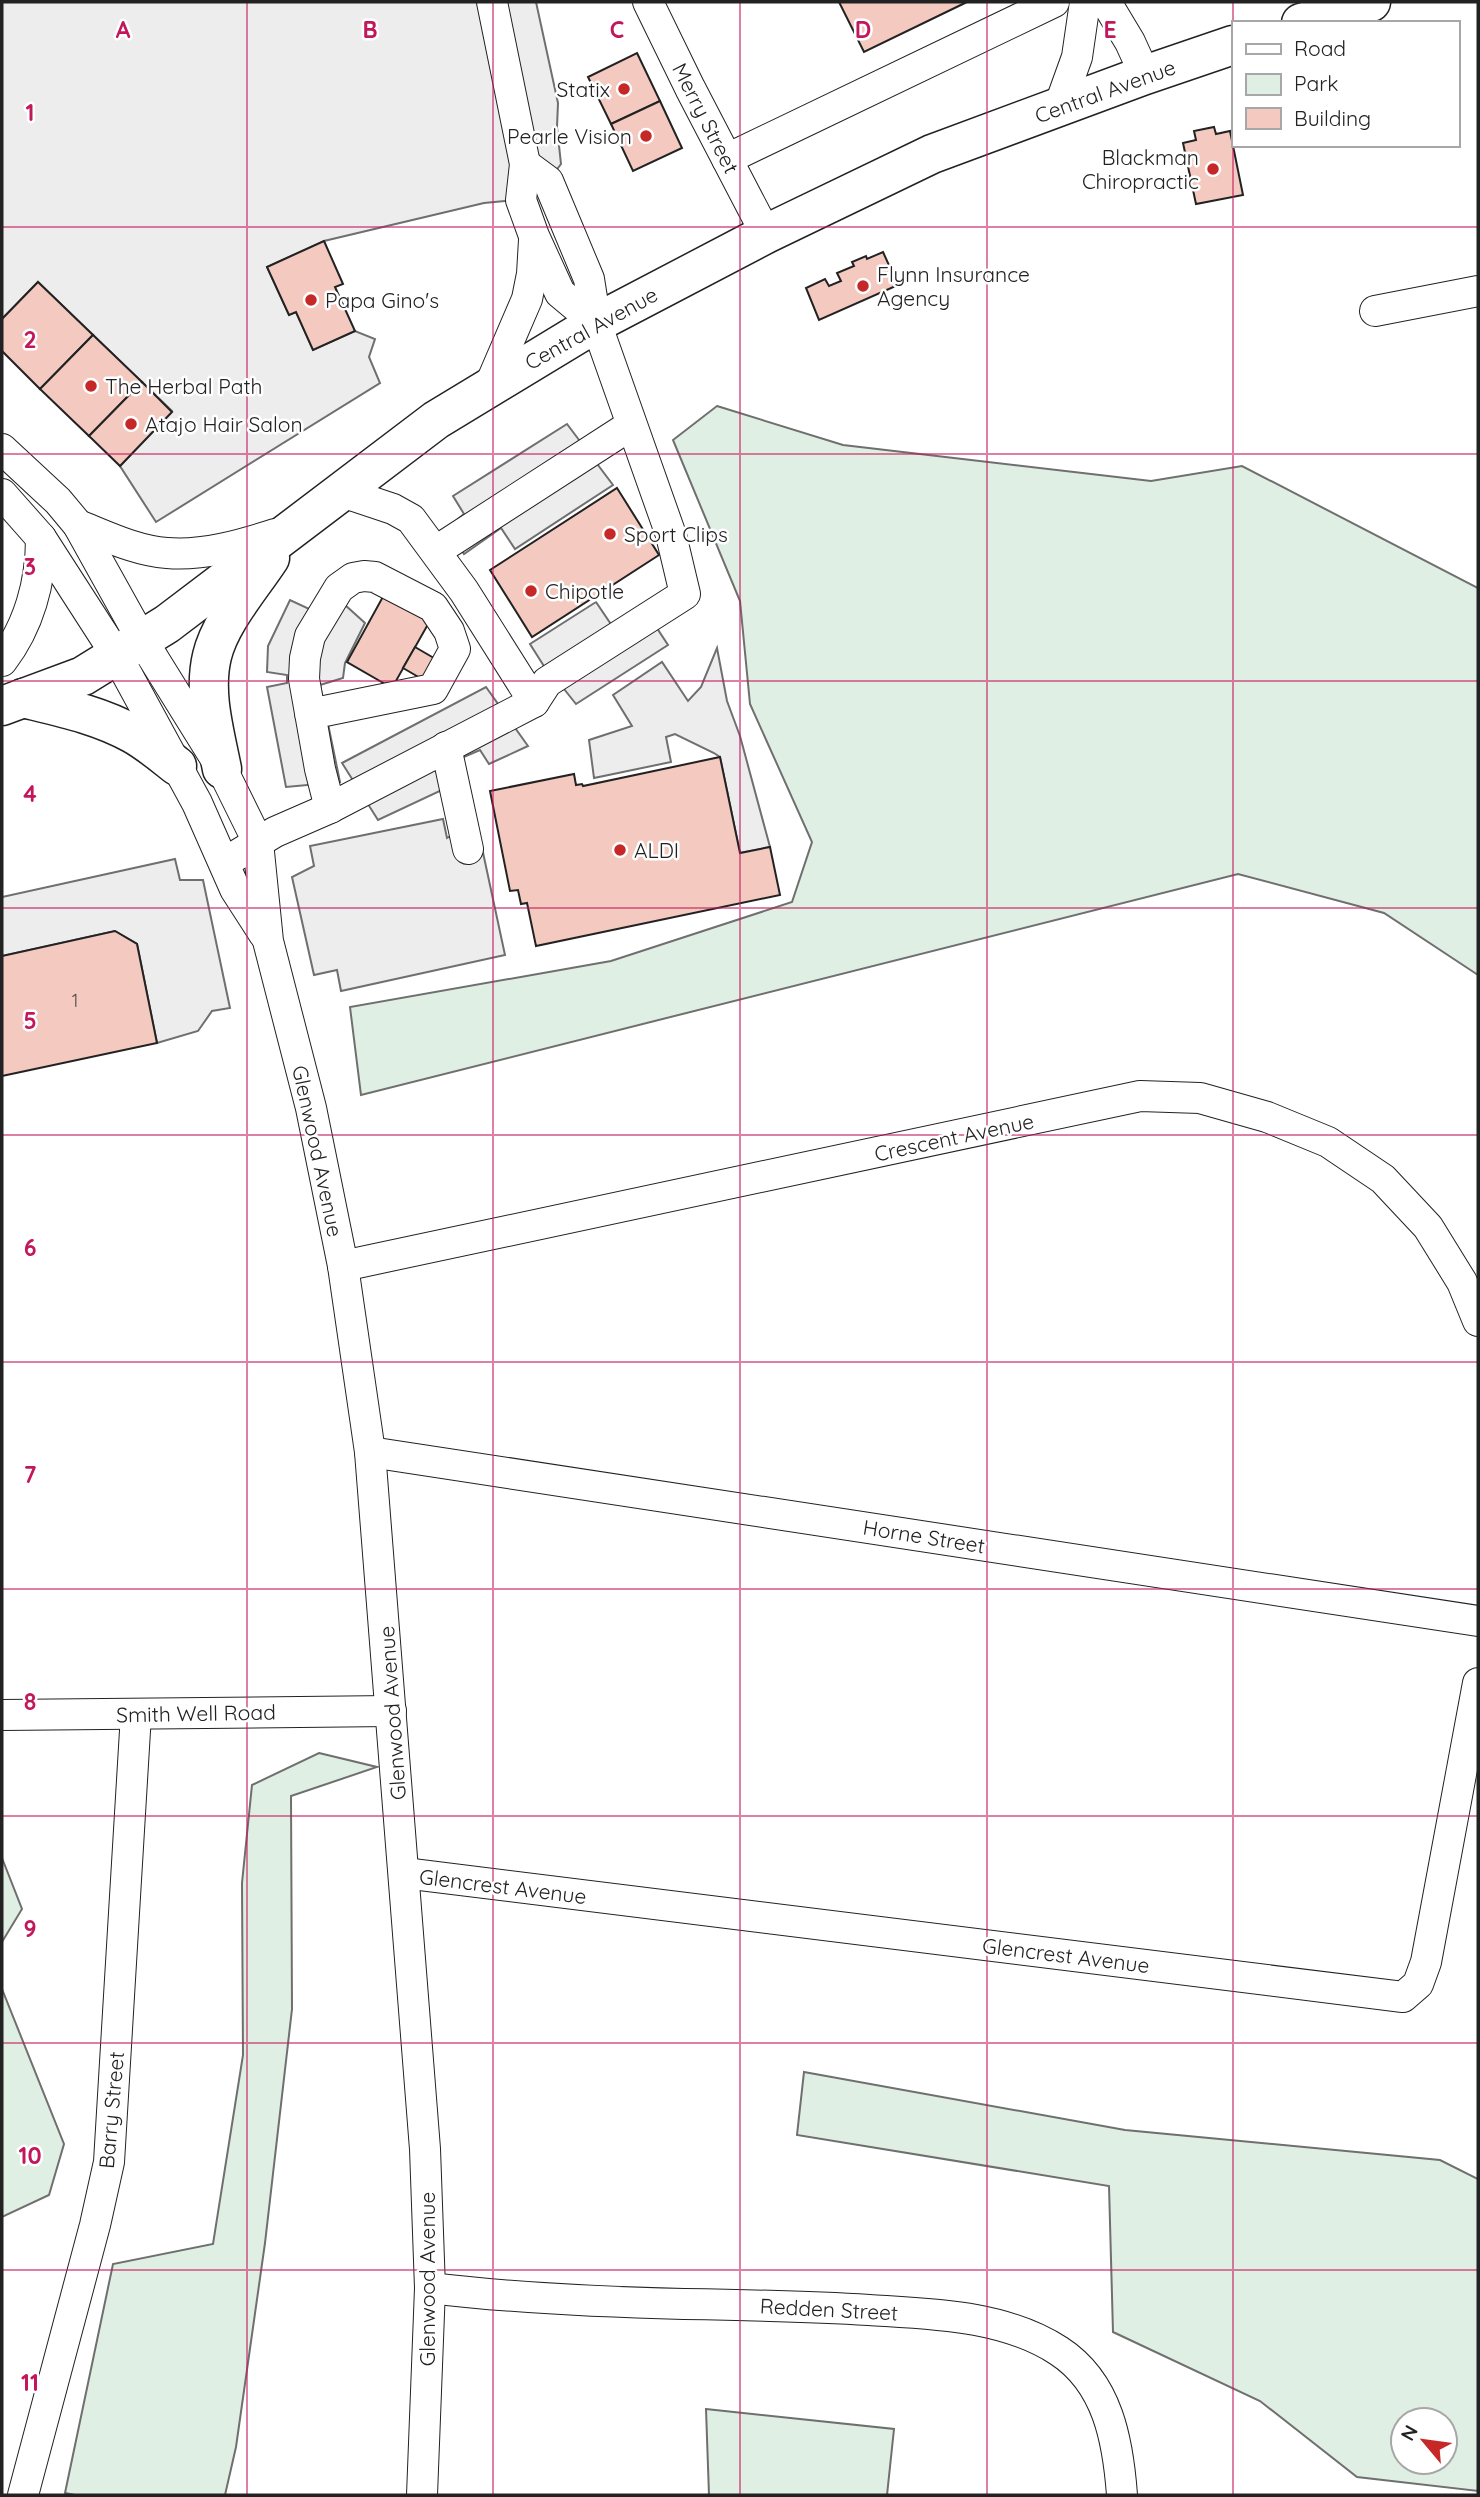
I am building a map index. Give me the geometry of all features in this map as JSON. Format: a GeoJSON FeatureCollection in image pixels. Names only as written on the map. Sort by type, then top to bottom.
{"type":"FeatureCollection","features":[{"type":"Feature","properties":{"kind":"main road"},"geometry":{"type":"LineString","coordinates":[[1308,21],[1371,2]]}},
{"type":"Feature","properties":{"kind":"main road","name":"Central Avenue"},"geometry":{"type":"LineString","coordinates":[[12,702],[83,676],[167,624],[436,420],[596,323],[766,234],[932,155],[1145,75],[1232,46]]}},
{"type":"Feature","properties":{"kind":"main road"},"geometry":{"type":"LineString","coordinates":[[222,769],[209,702],[211,657],[221,632],[289,530]]}},
{"type":"Feature","properties":{"kind":"main road"},"geometry":{"type":"LineString","coordinates":[[12,702],[76,711],[111,723],[149,744],[177,766]]}},
{"type":"Feature","properties":{"kind":"street"},"geometry":{"type":"LineString","coordinates":[[493,2],[524,164],[521,200],[560,293],[596,323]]}},
{"type":"Feature","properties":{"kind":"street","name":"Merry Street"},"geometry":{"type":"LineString","coordinates":[[648,2],[766,234]]}},
{"type":"Feature","properties":{"kind":"street"},"geometry":{"type":"LineString","coordinates":[[727,159],[1054,2]]}},
{"type":"Feature","properties":{"kind":"street"},"geometry":{"type":"LineString","coordinates":[[1059,107],[1077,57],[1085,2]]}},
{"type":"Feature","properties":{"kind":"street"},"geometry":{"type":"LineString","coordinates":[[1106,2],[1130,42],[1145,75]]}},
{"type":"Feature","properties":{"kind":"street"},"geometry":{"type":"LineString","coordinates":[[224,863],[258,842],[330,808],[534,702],[547,682],[685,594],[671,535],[596,323],[589,279],[548,181],[524,164]]}},
{"type":"Feature","properties":{"kind":"street"},"geometry":{"type":"LineString","coordinates":[[490,385],[527,299],[532,274],[534,236]]}},
{"type":"Feature","properties":{"kind":"street"},"geometry":{"type":"LineString","coordinates":[[1375,311],[1478,291]]}},
{"type":"Feature","properties":{"kind":"street"},"geometry":{"type":"LineString","coordinates":[[436,551],[631,425]]}},
{"type":"Feature","properties":{"kind":"street"},"geometry":{"type":"LineString","coordinates":[[2,449],[58,502],[78,526],[129,648]]}},
{"type":"Feature","properties":{"kind":"street"},"geometry":{"type":"LineString","coordinates":[[339,491],[393,509],[411,519],[464,591],[534,702]]}},
{"type":"Feature","properties":{"kind":"street"},"geometry":{"type":"LineString","coordinates":[[2,494],[129,648]]}},
{"type":"Feature","properties":{"kind":"street"},"geometry":{"type":"LineString","coordinates":[[78,526],[136,547],[167,553],[189,553],[239,546],[289,530]]}},
{"type":"Feature","properties":{"kind":"street"},"geometry":{"type":"LineString","coordinates":[[2,661],[16,642],[37,588],[41,566],[41,538]]}},
{"type":"Feature","properties":{"kind":"street"},"geometry":{"type":"LineString","coordinates":[[310,715],[433,689],[455,649],[449,631],[433,607],[375,577],[364,576],[345,582],[334,595],[310,636],[304,679],[310,715],[330,808]]}},
{"type":"Feature","properties":{"kind":"street"},"geometry":{"type":"LineString","coordinates":[[433,607],[464,591]]}},
{"type":"Feature","properties":{"kind":"street","name":"Glenwood Avenue"},"geometry":{"type":"LineString","coordinates":[[129,648],[177,766],[235,889],[268,941]]}},
{"type":"Feature","properties":{"kind":"street","name":"Glenwood Avenue"},"geometry":{"type":"LineString","coordinates":[[129,648],[222,769],[258,842],[268,941],[311,1108],[343,1266],[370,1452],[425,2148],[430,2288],[422,2495]]}},
{"type":"Feature","properties":{"kind":"street"},"geometry":{"type":"LineString","coordinates":[[446,747],[468,849]]}},
{"type":"Feature","properties":{"kind":"street","name":"Crescent Avenue"},"geometry":{"type":"LineString","coordinates":[[343,1266],[1140,1097],[1200,1098],[1267,1116],[1328,1142],[1383,1179],[1428,1227],[1462,1282],[1478,1321]]}},
{"type":"Feature","properties":{"kind":"street","name":"Horne Street"},"geometry":{"type":"LineString","coordinates":[[370,1452],[1478,1621]]}},
{"type":"Feature","properties":{"kind":"street","name":"Glencrest Avenue"},"geometry":{"type":"LineString","coordinates":[[404,1874],[1403,1997],[1418,1984],[1426,1962],[1478,1683]]}},
{"type":"Feature","properties":{"kind":"street","name":"Smith Well Road"},"geometry":{"type":"LineString","coordinates":[[2,1715],[391,1711]]}},
{"type":"Feature","properties":{"kind":"street","name":"Barry Street"},"geometry":{"type":"LineString","coordinates":[[23,2495],[95,2225],[109,2162],[136,1714]]}},
{"type":"Feature","properties":{"kind":"street","name":"Redden Street"},"geometry":{"type":"LineString","coordinates":[[430,2288],[623,2302],[927,2313],[971,2319],[1002,2327],[1059,2351],[1082,2371],[1100,2396],[1112,2425],[1119,2458],[1122,2495]]}},
{"type":"Feature","properties":{"kind":"green space"},"geometry":{"type":"Polygon","coordinates":[[[717,406],[843,445],[1151,481],[1242,466],[1478,588],[1478,975],[1384,913],[1238,874],[361,1095],[350,1007],[611,961],[792,902],[812,842],[750,704],[740,601],[673,440],[717,406]]]}},
{"type":"Feature","properties":{"kind":"green space"},"geometry":{"type":"Polygon","coordinates":[[[319,1753],[377,1767],[291,1796],[292,2009],[265,2243],[236,2447],[225,2495],[65,2493],[113,2264],[213,2244],[243,2055],[242,1883],[252,1785],[319,1753]]]}},
{"type":"Feature","properties":{"kind":"green space"},"geometry":{"type":"Polygon","coordinates":[[[2,1858],[22,1909],[2,1942],[2,1858]]]}},
{"type":"Feature","properties":{"kind":"green space"},"geometry":{"type":"Polygon","coordinates":[[[2,1989],[64,2144],[49,2195],[2,2217],[2,1989]]]}},
{"type":"Feature","properties":{"kind":"green space"},"geometry":{"type":"Polygon","coordinates":[[[804,2072],[1125,2130],[1440,2160],[1478,2179],[1478,2491],[1357,2477],[1260,2401],[1113,2332],[1109,2186],[797,2135],[804,2072]]]}},
{"type":"Feature","properties":{"kind":"green space"},"geometry":{"type":"Polygon","coordinates":[[[706,2409],[894,2429],[887,2495],[709,2495],[706,2409]]]}},
{"type":"Feature","properties":{"kind":"shaded area"},"geometry":{"type":"Polygon","coordinates":[[[2,2],[536,2],[558,103],[557,127],[561,164],[535,198],[484,203],[324,241],[267,267],[289,315],[296,312],[313,350],[355,331],[375,339],[369,357],[380,383],[156,522],[120,466],[172,411],[38,282],[2,319],[2,2]]]}},
{"type":"Feature","properties":{"kind":"shaded area"},"geometry":{"type":"Polygon","coordinates":[[[567,424],[613,485],[515,549],[501,528],[464,554],[447,528],[464,514],[453,496],[567,424]]]}},
{"type":"Feature","properties":{"kind":"shaded area"},"geometry":{"type":"Polygon","coordinates":[[[334,595],[365,623],[345,663],[343,678],[320,685],[340,782],[286,787],[267,687],[287,683],[287,675],[267,672],[268,646],[290,600],[322,615],[334,595]]]}},
{"type":"Feature","properties":{"kind":"shaded area"},"geometry":{"type":"Polygon","coordinates":[[[596,602],[619,636],[649,616],[668,645],[576,704],[564,689],[559,690],[530,644],[596,602]]]}},
{"type":"Feature","properties":{"kind":"shaded area"},"geometry":{"type":"Polygon","coordinates":[[[717,648],[727,701],[740,736],[770,847],[740,853],[720,757],[675,734],[666,737],[671,762],[594,778],[589,740],[632,726],[613,695],[662,662],[688,701],[701,687],[717,648]]]}},
{"type":"Feature","properties":{"kind":"shaded area"},"geometry":{"type":"Polygon","coordinates":[[[486,687],[528,746],[489,764],[480,750],[436,769],[442,790],[378,820],[342,763],[486,687]]]}},
{"type":"Feature","properties":{"kind":"shaded area"},"geometry":{"type":"Polygon","coordinates":[[[473,806],[505,955],[341,991],[337,970],[314,975],[292,877],[314,866],[310,846],[443,819],[447,838],[473,806]]]}},
{"type":"Feature","properties":{"kind":"shaded area"},"geometry":{"type":"Polygon","coordinates":[[[175,859],[180,880],[203,880],[230,1008],[212,1011],[198,1031],[157,1043],[137,944],[115,931],[2,956],[2,897],[175,859]]]}},
{"type":"Feature","properties":{"kind":"building"},"geometry":{"type":"Polygon","coordinates":[[[839,2],[967,2],[864,52],[839,2]]]}},
{"type":"Feature","properties":{"kind":"building","name":"Statix"},"geometry":{"type":"Polygon","coordinates":[[[637,53],[660,101],[611,124],[588,77],[637,53]]]}},
{"type":"Feature","properties":{"kind":"building","name":"Pearle Vision"},"geometry":{"type":"Polygon","coordinates":[[[660,101],[682,148],[633,171],[611,124],[660,101]]]}},
{"type":"Feature","properties":{"kind":"building","name":"Blackman Chiropractic"},"geometry":{"type":"Polygon","coordinates":[[[1214,127],[1216,134],[1230,131],[1243,195],[1196,204],[1183,143],[1196,140],[1194,131],[1214,127]]]}},
{"type":"Feature","properties":{"kind":"building","name":"Papa Gino's"},"geometry":{"type":"Polygon","coordinates":[[[324,241],[343,284],[335,287],[355,331],[313,350],[296,312],[289,315],[267,267],[324,241]]]}},
{"type":"Feature","properties":{"kind":"building","name":"Flynn Insurance Agency"},"geometry":{"type":"Polygon","coordinates":[[[883,252],[898,285],[819,320],[806,288],[825,279],[829,286],[841,281],[837,273],[854,266],[852,262],[883,252]]]}},
{"type":"Feature","properties":{"kind":"building"},"geometry":{"type":"Polygon","coordinates":[[[38,282],[93,335],[40,389],[2,351],[2,319],[38,282]]]}},
{"type":"Feature","properties":{"kind":"building","name":"The Herbal Path"},"geometry":{"type":"Polygon","coordinates":[[[93,335],[142,382],[89,436],[40,389],[93,335]]]}},
{"type":"Feature","properties":{"kind":"building","name":"Atajo Hair Salon"},"geometry":{"type":"Polygon","coordinates":[[[142,382],[172,412],[120,466],[89,436],[142,382]]]}},
{"type":"Feature","properties":{"kind":"building"},"geometry":{"type":"Polygon","coordinates":[[[617,488],[659,555],[532,637],[490,570],[617,488]]]}},
{"type":"Feature","properties":{"kind":"building"},"geometry":{"type":"Polygon","coordinates":[[[385,593],[431,619],[392,688],[347,662],[385,593]]]}},
{"type":"Feature","properties":{"kind":"building"},"geometry":{"type":"Polygon","coordinates":[[[415,647],[439,661],[427,682],[403,668],[415,647]]]}},
{"type":"Feature","properties":{"kind":"building","name":"ALDI"},"geometry":{"type":"Polygon","coordinates":[[[720,757],[740,853],[770,847],[780,895],[536,946],[527,903],[521,904],[518,890],[510,891],[490,791],[574,774],[576,785],[583,786],[720,757]]]}},
{"type":"Feature","properties":{"kind":"building"},"geometry":{"type":"Polygon","coordinates":[[[115,931],[137,944],[157,1043],[2,1076],[2,956],[115,931]]]}},
{"type":"Feature","properties":{"kind":"place","name":"Statix"},"geometry":{"type":"Point","coordinates":[624,89]}},
{"type":"Feature","properties":{"kind":"place","name":"Pearle Vision"},"geometry":{"type":"Point","coordinates":[646,136]}},
{"type":"Feature","properties":{"kind":"place","name":"Blackman Chiropractic"},"geometry":{"type":"Point","coordinates":[1213,169]}},
{"type":"Feature","properties":{"kind":"place","name":"Flynn Insurance Agency"},"geometry":{"type":"Point","coordinates":[863,286]}},
{"type":"Feature","properties":{"kind":"place","name":"Papa Gino's"},"geometry":{"type":"Point","coordinates":[311,300]}},
{"type":"Feature","properties":{"kind":"place","name":"The Herbal Path"},"geometry":{"type":"Point","coordinates":[91,386]}},
{"type":"Feature","properties":{"kind":"place","name":"Atajo Hair Salon"},"geometry":{"type":"Point","coordinates":[131,424]}},
{"type":"Feature","properties":{"kind":"place","name":"Sport Clips"},"geometry":{"type":"Point","coordinates":[610,534]}},
{"type":"Feature","properties":{"kind":"place","name":"Chipotle"},"geometry":{"type":"Point","coordinates":[531,591]}},
{"type":"Feature","properties":{"kind":"place","name":"ALDI"},"geometry":{"type":"Point","coordinates":[620,850]}}]}
